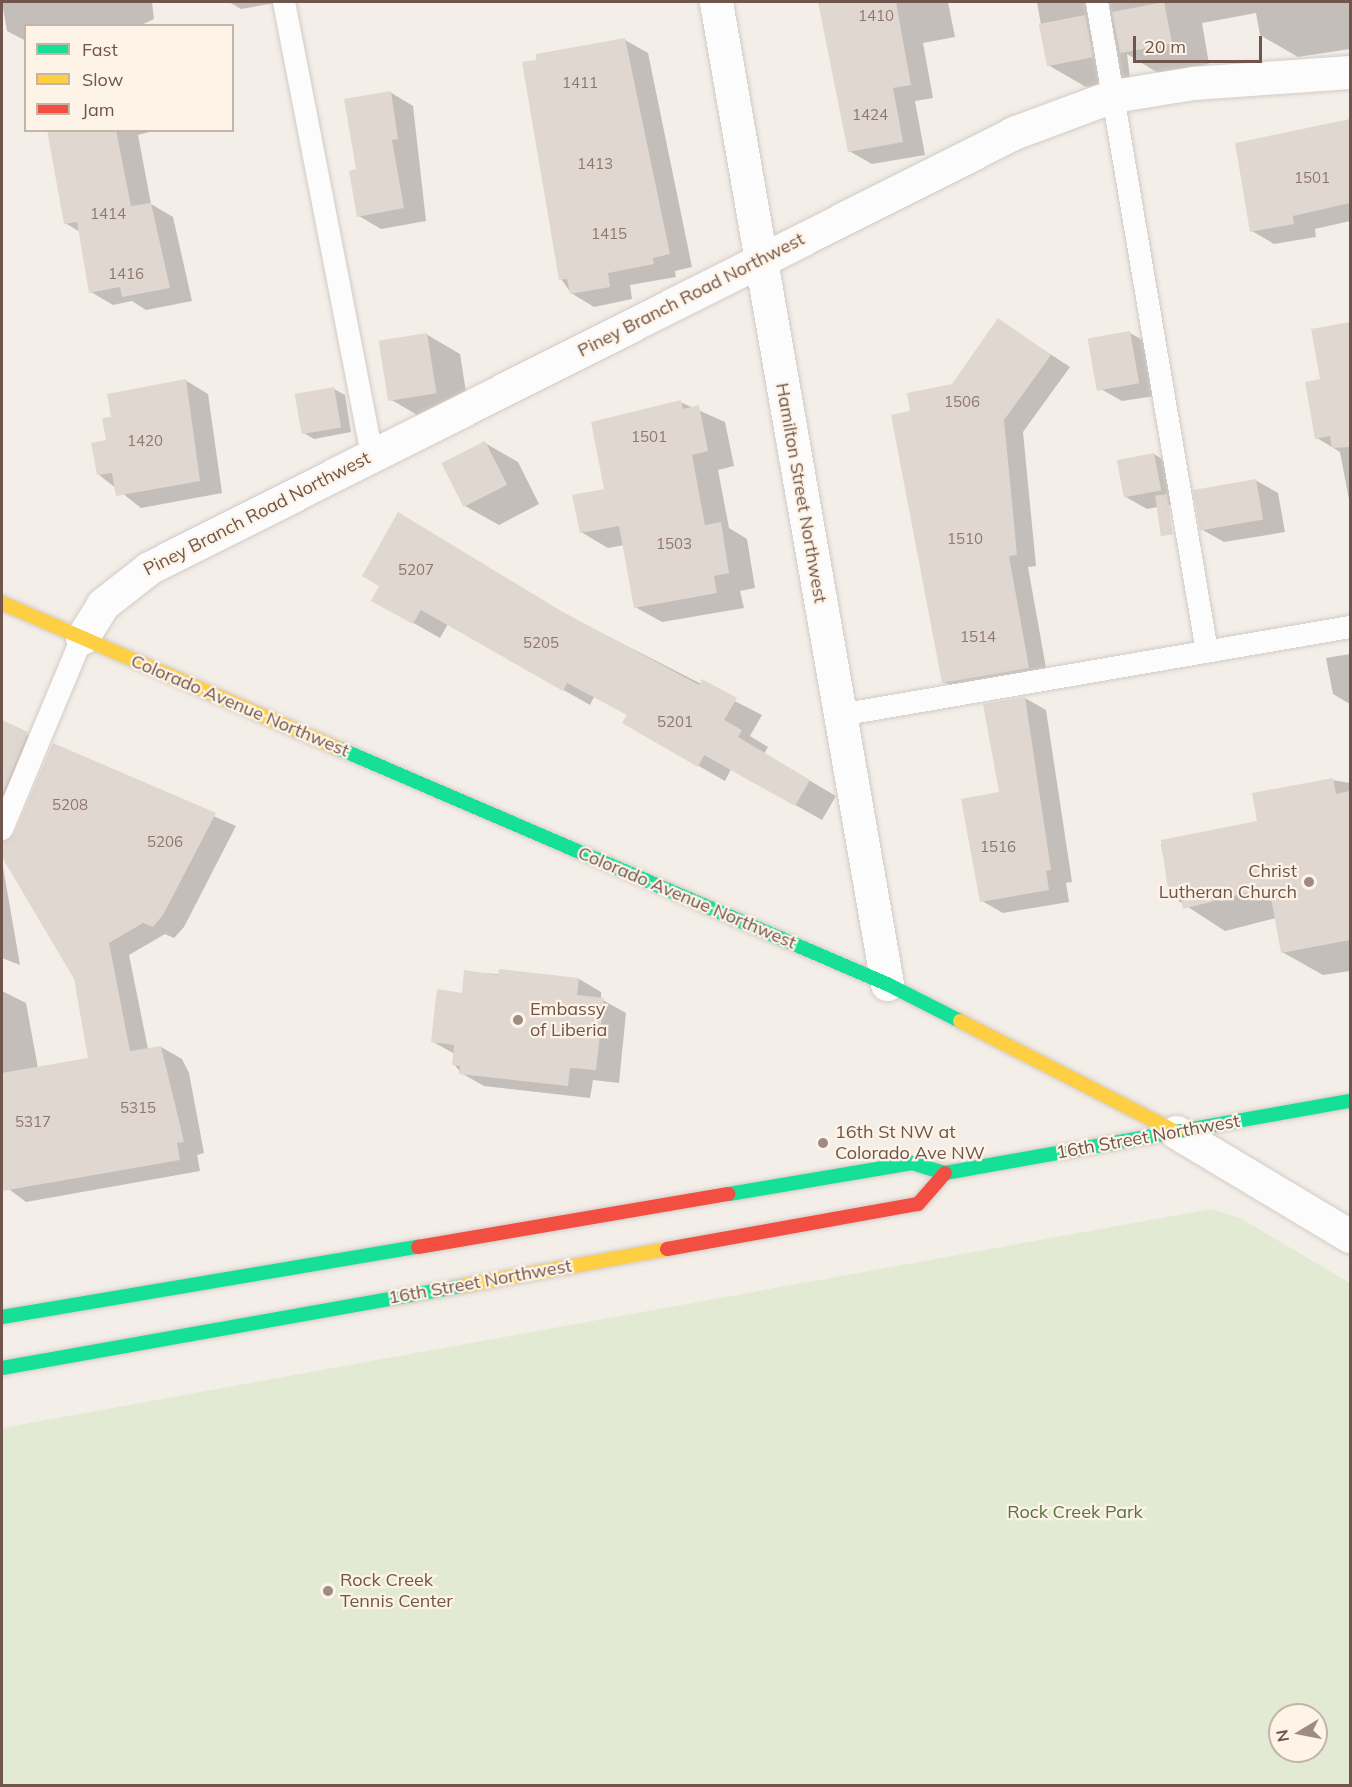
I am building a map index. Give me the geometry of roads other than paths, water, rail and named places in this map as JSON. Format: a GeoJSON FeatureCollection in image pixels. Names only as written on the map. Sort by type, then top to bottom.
{"type":"FeatureCollection","features":[{"type":"Feature","properties":{"kind":"main road","name":"Colorado Avenue Northwest"},"geometry":{"type":"LineString","coordinates":[[2,603],[886,984],[1176,1132]]}},
{"type":"Feature","properties":{"kind":"main road","name":"16th Street Northwest"},"geometry":{"type":"LineString","coordinates":[[2,1317],[912,1162],[945,1173],[1350,1101]]}},
{"type":"Feature","properties":{"kind":"main road","name":"16th Street Northwest"},"geometry":{"type":"LineString","coordinates":[[2,1368],[918,1204],[945,1173]]}},
{"type":"Feature","properties":{"kind":"street","name":"Hamilton Street Northwest"},"geometry":{"type":"LineString","coordinates":[[716,2],[886,984]]}},
{"type":"Feature","properties":{"kind":"street","name":"Piney Branch Road Northwest"},"geometry":{"type":"LineString","coordinates":[[82,638],[103,604],[132,578],[1016,132],[1113,96],[1193,83],[1350,72]]}},
{"type":"Feature","properties":{"kind":"street","name":"Colorado Avenue Northwest"},"geometry":{"type":"LineString","coordinates":[[1176,1132],[1350,1236]]}},
{"type":"Feature","properties":{"kind":"lane"},"geometry":{"type":"LineString","coordinates":[[284,2],[372,456]]}},
{"type":"Feature","properties":{"kind":"lane"},"geometry":{"type":"LineString","coordinates":[[1097,2],[1207,652]]}},
{"type":"Feature","properties":{"kind":"lane"},"geometry":{"type":"LineString","coordinates":[[840,715],[1350,627]]}},
{"type":"Feature","properties":{"kind":"lane"},"geometry":{"type":"LineString","coordinates":[[2,829],[82,638]]}},
{"type":"Feature","properties":{"kind":"place","name":"Christ Lutheran Church"},"geometry":{"type":"Point","coordinates":[1309,882]}},
{"type":"Feature","properties":{"kind":"place","name":"Embassy of Liberia"},"geometry":{"type":"Point","coordinates":[518,1020]}},
{"type":"Feature","properties":{"kind":"place","name":"16th St NW at Colorado Ave NW"},"geometry":{"type":"Point","coordinates":[823,1143]}},
{"type":"Feature","properties":{"kind":"place","name":"Rock Creek Tennis Center"},"geometry":{"type":"Point","coordinates":[328,1591]}},
{"type":"Feature","properties":{"kind":"park label","name":"Rock Creek Park"},"geometry":{"type":"Point","coordinates":[1075,1512]}}]}
